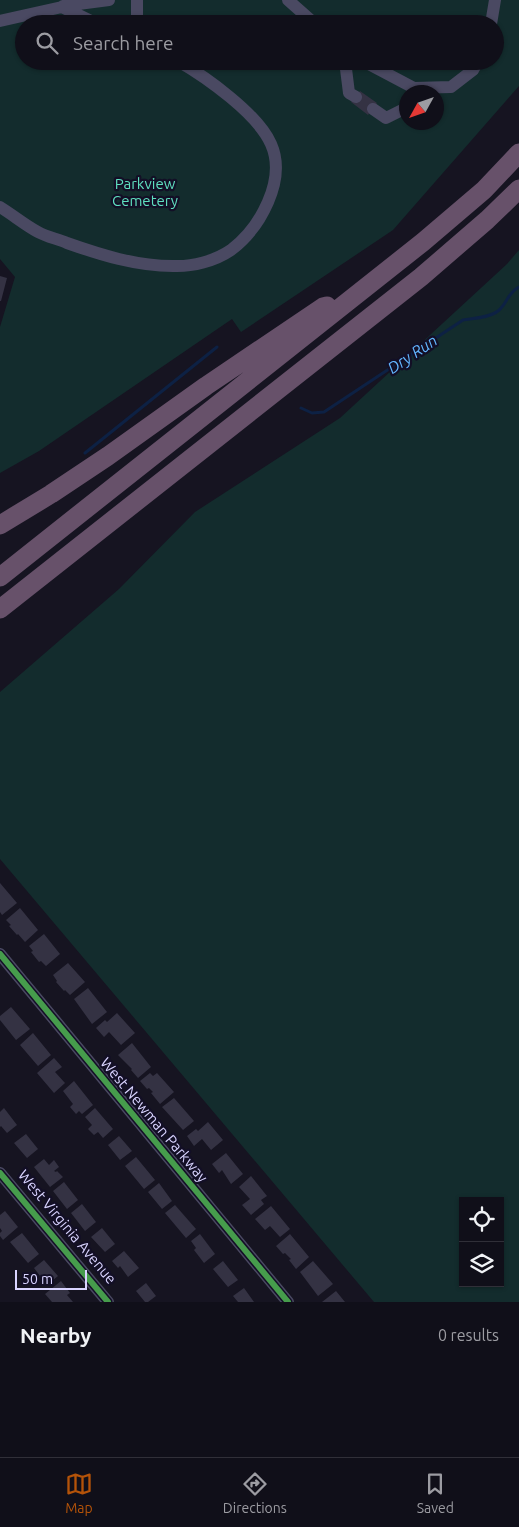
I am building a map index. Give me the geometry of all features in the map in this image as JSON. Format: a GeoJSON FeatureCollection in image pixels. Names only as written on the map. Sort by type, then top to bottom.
{"type":"FeatureCollection","features":[{"type":"Feature","properties":{"kind":"highway"},"geometry":{"type":"LineString","coordinates":[[0,577],[423,242],[484,190],[519,153]]}},
{"type":"Feature","properties":{"kind":"highway"},"geometry":{"type":"LineString","coordinates":[[0,609],[421,277],[487,220],[519,189]]}},
{"type":"Feature","properties":{"kind":"highway"},"geometry":{"type":"LineString","coordinates":[[0,525],[108,456],[206,386],[323,307],[352,298]]}},
{"type":"Feature","properties":{"kind":"highway"},"geometry":{"type":"LineString","coordinates":[[0,622],[122,515],[186,462]]}},
{"type":"Feature","properties":{"kind":"street"},"geometry":{"type":"LineString","coordinates":[[20,15],[61,3],[109,0]]}},
{"type":"Feature","properties":{"kind":"street"},"geometry":{"type":"LineString","coordinates":[[136,15],[137,0]]}},
{"type":"Feature","properties":{"kind":"street"},"geometry":{"type":"LineString","coordinates":[[288,0],[305,15]]}},
{"type":"Feature","properties":{"kind":"street"},"geometry":{"type":"LineString","coordinates":[[492,15],[495,0]]}},
{"type":"Feature","properties":{"kind":"street"},"geometry":{"type":"LineString","coordinates":[[61,3],[82,15]]}},
{"type":"Feature","properties":{"kind":"street"},"geometry":{"type":"LineString","coordinates":[[0,21],[15,17]]}},
{"type":"Feature","properties":{"kind":"street"},"geometry":{"type":"LineString","coordinates":[[0,207],[39,232],[105,257],[141,264],[175,266],[203,263],[230,250],[256,225],[270,197],[276,172],[271,144],[256,120],[195,70]]}},
{"type":"Feature","properties":{"kind":"street"},"geometry":{"type":"LineString","coordinates":[[346,70],[349,93],[356,97]]}},
{"type":"Feature","properties":{"kind":"street"},"geometry":{"type":"LineString","coordinates":[[380,70],[408,85]]}},
{"type":"Feature","properties":{"kind":"street"},"geometry":{"type":"LineString","coordinates":[[444,88],[451,87],[474,70]]}},
{"type":"Feature","properties":{"kind":"street"},"geometry":{"type":"LineString","coordinates":[[373,109],[386,118],[399,112]]}},
{"type":"Feature","properties":{"kind":"street","name":"West Newman Parkway"},"geometry":{"type":"LineString","coordinates":[[0,954],[288,1302]]}},
{"type":"Feature","properties":{"kind":"street","name":"West Virginia Avenue"},"geometry":{"type":"LineString","coordinates":[[0,1173],[108,1302]]}},
{"type":"Feature","properties":{"kind":"green space","name":"Parkview Cemetery"},"geometry":{"type":"Polygon","coordinates":[[[0,0],[519,0],[519,86],[393,230],[241,332],[232,319],[39,451],[0,473],[0,327],[15,277],[0,259],[0,0]]]}},
{"type":"Feature","properties":{"kind":"green space"},"geometry":{"type":"Polygon","coordinates":[[[519,250],[519,1302],[374,1302],[0,859],[0,692],[119,589],[195,512],[340,418],[507,264],[519,250]]]}},
{"type":"Feature","properties":{"kind":"building"},"geometry":{"type":"Polygon","coordinates":[[[360,91],[377,103],[368,115],[351,102],[360,91]]]}},
{"type":"Feature","properties":{"kind":"building"},"geometry":{"type":"Polygon","coordinates":[[[0,276],[7,278],[1,301],[0,301],[0,276]]]}},
{"type":"Feature","properties":{"kind":"building"},"geometry":{"type":"Polygon","coordinates":[[[0,883],[17,903],[2,915],[0,912],[0,883]]]}},
{"type":"Feature","properties":{"kind":"building"},"geometry":{"type":"Polygon","coordinates":[[[20,908],[38,930],[25,942],[9,926],[11,925],[6,920],[20,908]]]}},
{"type":"Feature","properties":{"kind":"building"},"geometry":{"type":"Polygon","coordinates":[[[44,934],[60,954],[46,966],[41,961],[39,962],[29,946],[44,934]]]}},
{"type":"Feature","properties":{"kind":"building"},"geometry":{"type":"Polygon","coordinates":[[[68,963],[85,982],[70,995],[56,982],[53,975],[68,963]]]}},
{"type":"Feature","properties":{"kind":"building"},"geometry":{"type":"Polygon","coordinates":[[[88,988],[107,1012],[92,1024],[74,999],[88,988]]]}},
{"type":"Feature","properties":{"kind":"building"},"geometry":{"type":"Polygon","coordinates":[[[11,1007],[30,1029],[16,1040],[0,1020],[0,1016],[11,1007]]]}},
{"type":"Feature","properties":{"kind":"building"},"geometry":{"type":"Polygon","coordinates":[[[117,1013],[135,1033],[121,1045],[109,1032],[104,1037],[96,1028],[105,1020],[107,1022],[117,1013]]]}},
{"type":"Feature","properties":{"kind":"building"},"geometry":{"type":"Polygon","coordinates":[[[33,1033],[51,1055],[38,1066],[20,1045],[33,1033]]]}},
{"type":"Feature","properties":{"kind":"building"},"geometry":{"type":"Polygon","coordinates":[[[132,1043],[151,1067],[138,1078],[118,1055],[132,1043]]]}},
{"type":"Feature","properties":{"kind":"building"},"geometry":{"type":"Polygon","coordinates":[[[54,1058],[62,1067],[55,1072],[65,1083],[54,1093],[37,1073],[54,1058]]]}},
{"type":"Feature","properties":{"kind":"building"},"geometry":{"type":"Polygon","coordinates":[[[150,1073],[153,1076],[157,1073],[174,1092],[160,1104],[151,1093],[153,1092],[149,1088],[147,1089],[140,1081],[150,1073]]]}},
{"type":"Feature","properties":{"kind":"building"},"geometry":{"type":"Polygon","coordinates":[[[74,1081],[93,1105],[82,1114],[79,1111],[76,1114],[70,1107],[73,1104],[63,1091],[74,1081]]]}},
{"type":"Feature","properties":{"kind":"building"},"geometry":{"type":"Polygon","coordinates":[[[174,1098],[194,1121],[183,1130],[162,1107],[174,1098]]]}},
{"type":"Feature","properties":{"kind":"building"},"geometry":{"type":"Polygon","coordinates":[[[4,1108],[17,1125],[7,1133],[0,1127],[0,1112],[4,1108]]]}},
{"type":"Feature","properties":{"kind":"building"},"geometry":{"type":"Polygon","coordinates":[[[95,1108],[113,1129],[103,1138],[98,1132],[94,1135],[88,1129],[92,1125],[85,1117],[95,1108]]]}},
{"type":"Feature","properties":{"kind":"building"},"geometry":{"type":"Polygon","coordinates":[[[208,1122],[223,1140],[211,1150],[202,1139],[194,1146],[187,1136],[196,1129],[198,1131],[208,1122]]]}},
{"type":"Feature","properties":{"kind":"building"},"geometry":{"type":"Polygon","coordinates":[[[26,1134],[38,1149],[27,1158],[14,1143],[26,1134]]]}},
{"type":"Feature","properties":{"kind":"building"},"geometry":{"type":"Polygon","coordinates":[[[119,1136],[132,1151],[120,1160],[108,1145],[119,1136]]]}},
{"type":"Feature","properties":{"kind":"building"},"geometry":{"type":"Polygon","coordinates":[[[226,1153],[243,1174],[231,1184],[222,1170],[219,1173],[212,1164],[226,1153]]]}},
{"type":"Feature","properties":{"kind":"building"},"geometry":{"type":"Polygon","coordinates":[[[136,1157],[155,1180],[144,1189],[125,1166],[136,1157]]]}},
{"type":"Feature","properties":{"kind":"building"},"geometry":{"type":"Polygon","coordinates":[[[44,1159],[49,1165],[54,1160],[59,1167],[54,1171],[57,1171],[63,1177],[50,1187],[34,1167],[44,1159]]]}},
{"type":"Feature","properties":{"kind":"building"},"geometry":{"type":"Polygon","coordinates":[[[251,1176],[267,1196],[261,1200],[264,1204],[251,1215],[242,1205],[250,1199],[239,1187],[251,1176]]]}},
{"type":"Feature","properties":{"kind":"building"},"geometry":{"type":"Polygon","coordinates":[[[64,1182],[78,1200],[67,1209],[53,1191],[64,1182]]]}},
{"type":"Feature","properties":{"kind":"building"},"geometry":{"type":"Polygon","coordinates":[[[159,1183],[172,1201],[162,1209],[148,1192],[159,1183]]]}},
{"type":"Feature","properties":{"kind":"building"},"geometry":{"type":"Polygon","coordinates":[[[82,1204],[96,1222],[85,1231],[71,1213],[82,1204]]]}},
{"type":"Feature","properties":{"kind":"building"},"geometry":{"type":"Polygon","coordinates":[[[175,1205],[196,1229],[186,1238],[165,1213],[175,1205]]]}},
{"type":"Feature","properties":{"kind":"building"},"geometry":{"type":"Polygon","coordinates":[[[271,1206],[290,1229],[280,1237],[270,1226],[265,1230],[255,1219],[271,1206]]]}},
{"type":"Feature","properties":{"kind":"building"},"geometry":{"type":"Polygon","coordinates":[[[5,1211],[18,1227],[3,1240],[0,1236],[2,1231],[0,1228],[0,1215],[5,1211]]]}},
{"type":"Feature","properties":{"kind":"building"},"geometry":{"type":"Polygon","coordinates":[[[102,1228],[115,1244],[105,1252],[91,1237],[102,1228]]]}},
{"type":"Feature","properties":{"kind":"building"},"geometry":{"type":"Polygon","coordinates":[[[22,1233],[39,1254],[28,1263],[10,1242],[22,1233]]]}},
{"type":"Feature","properties":{"kind":"building"},"geometry":{"type":"Polygon","coordinates":[[[200,1234],[215,1254],[204,1263],[194,1250],[196,1248],[191,1241],[200,1234]]]}},
{"type":"Feature","properties":{"kind":"building"},"geometry":{"type":"Polygon","coordinates":[[[290,1234],[309,1257],[296,1269],[289,1260],[291,1259],[276,1246],[290,1234]]]}},
{"type":"Feature","properties":{"kind":"building"},"geometry":{"type":"Polygon","coordinates":[[[124,1251],[139,1268],[128,1277],[120,1266],[118,1268],[112,1261],[124,1251]]]}},
{"type":"Feature","properties":{"kind":"building"},"geometry":{"type":"Polygon","coordinates":[[[44,1260],[58,1276],[47,1285],[34,1268],[44,1260]]]}},
{"type":"Feature","properties":{"kind":"building"},"geometry":{"type":"Polygon","coordinates":[[[223,1261],[238,1280],[228,1287],[213,1269],[223,1261]]]}},
{"type":"Feature","properties":{"kind":"building"},"geometry":{"type":"Polygon","coordinates":[[[313,1261],[333,1284],[318,1296],[300,1272],[313,1261]]]}},
{"type":"Feature","properties":{"kind":"building"},"geometry":{"type":"Polygon","coordinates":[[[61,1281],[70,1293],[67,1295],[73,1302],[52,1302],[45,1294],[61,1281]]]}},
{"type":"Feature","properties":{"kind":"building"},"geometry":{"type":"Polygon","coordinates":[[[146,1283],[156,1296],[148,1302],[145,1302],[136,1291],[146,1283]]]}},
{"type":"Feature","properties":{"kind":"building"},"geometry":{"type":"Polygon","coordinates":[[[244,1288],[254,1302],[238,1302],[233,1296],[244,1288]]]}},
{"type":"Feature","properties":{"kind":"building"},"geometry":{"type":"Polygon","coordinates":[[[336,1291],[345,1302],[322,1302],[336,1291]]]}},
{"type":"Feature","properties":{"kind":"waterway","name":"Dry Run"},"geometry":{"type":"LineString","coordinates":[[301,408],[312,413],[324,412],[463,320],[486,316],[498,311],[512,292],[519,287]]}},
{"type":"Feature","properties":{"kind":"waterway","name":"Dry Run"},"geometry":{"type":"LineString","coordinates":[[85,453],[217,347]]}},
{"type":"Feature","properties":{"kind":"cycle path"},"geometry":{"type":"LineString","coordinates":[[0,954],[288,1302]]}},
{"type":"Feature","properties":{"kind":"cycle path"},"geometry":{"type":"LineString","coordinates":[[0,1173],[108,1302]]}}]}
